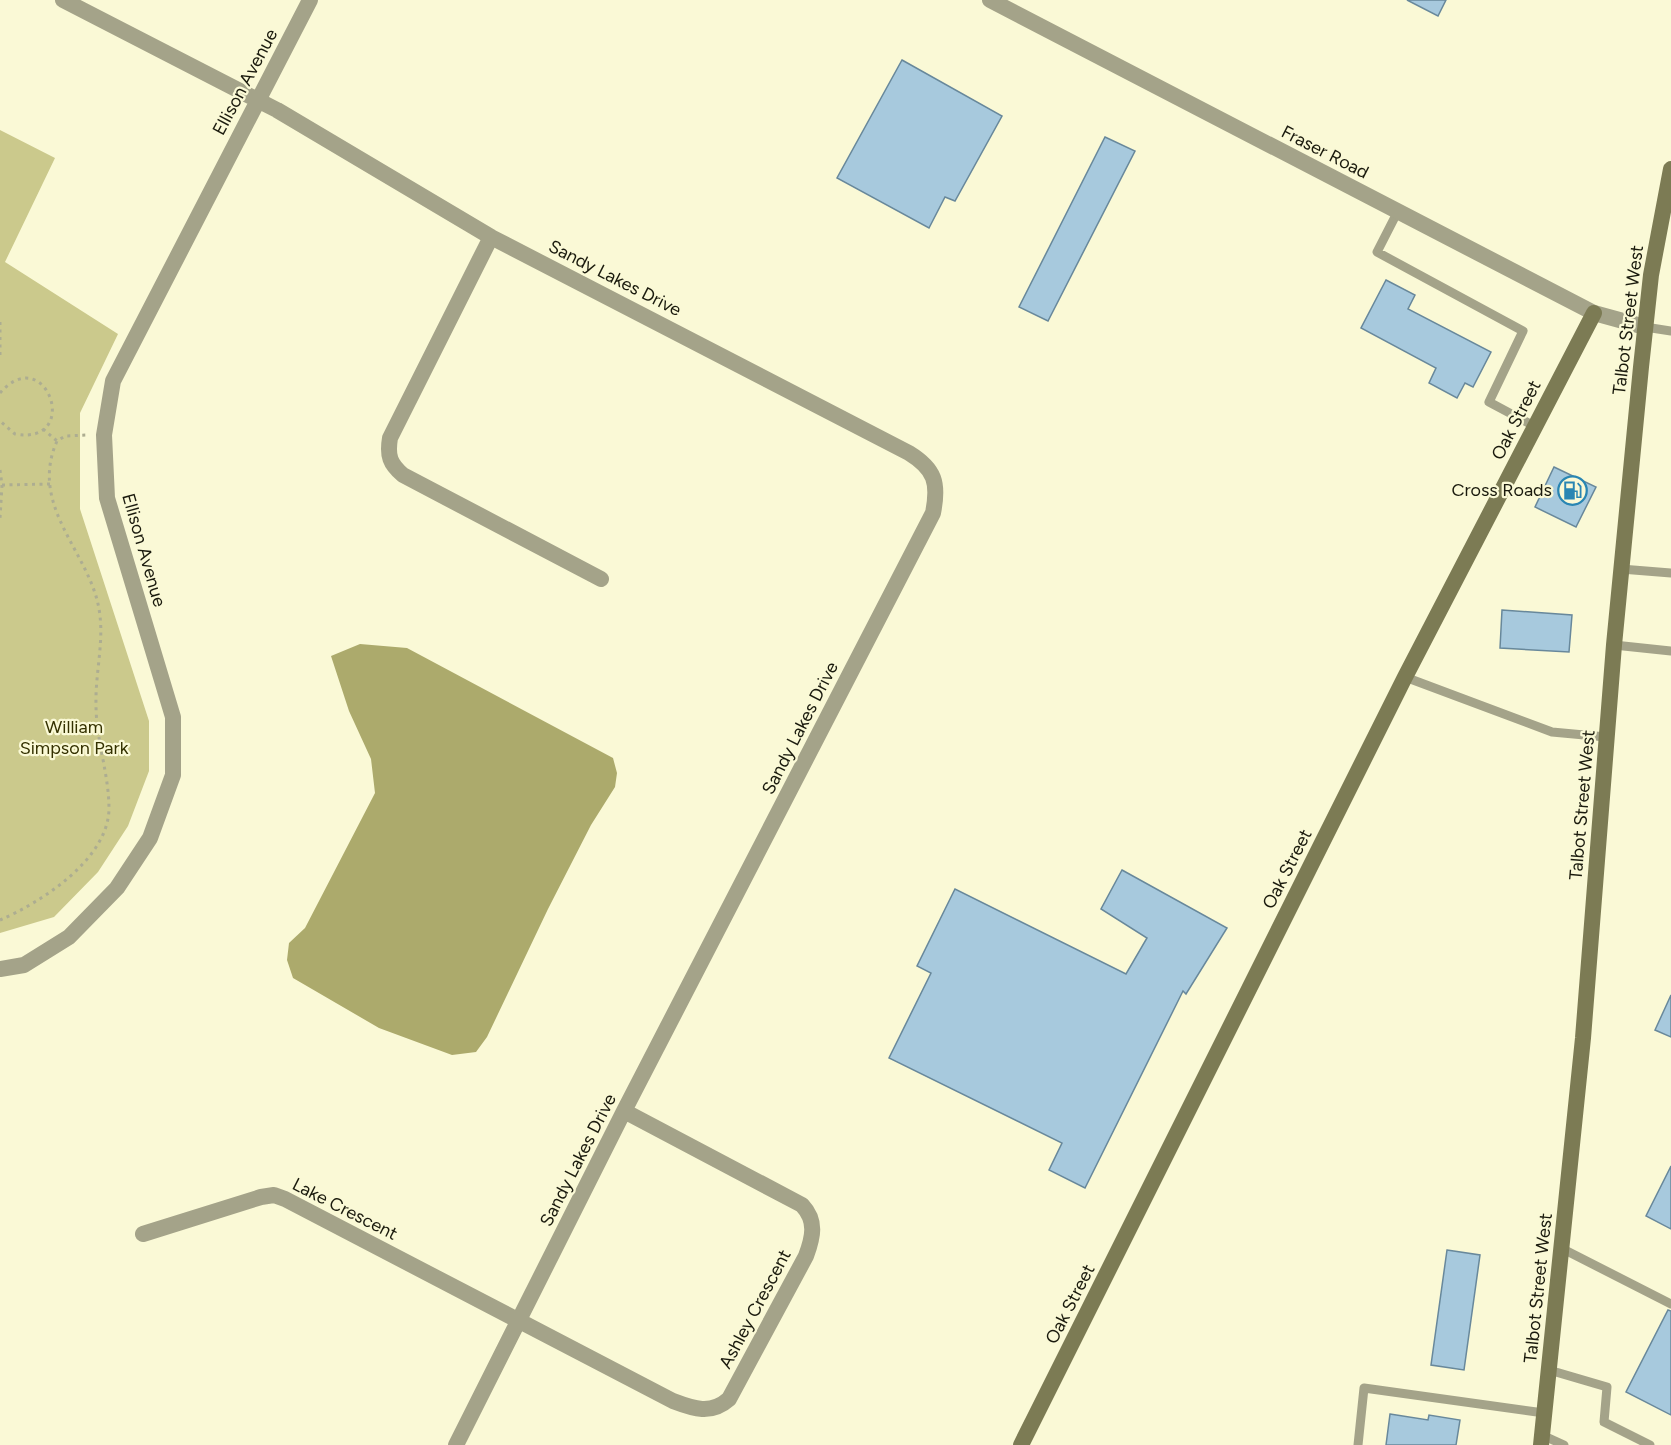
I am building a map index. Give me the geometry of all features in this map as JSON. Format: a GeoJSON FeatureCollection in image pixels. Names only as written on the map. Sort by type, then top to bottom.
{"type":"FeatureCollection","features":[{"type":"Feature","properties":{"kind":"main road","name":"Talbot Street West"},"geometry":{"type":"LineString","coordinates":[[1542,1440],[1583,1038],[1621,569],[1651,275],[1671,169]]}},
{"type":"Feature","properties":{"kind":"main road","name":"Oak Street"},"geometry":{"type":"LineString","coordinates":[[1021,1445],[1406,677],[1593,313]]}},
{"type":"Feature","properties":{"kind":"street","name":"Sandy Lakes Drive"},"geometry":{"type":"LineString","coordinates":[[63,0],[258,101],[491,237],[909,453],[922,461],[932,473],[937,493],[933,513],[624,1111],[456,1445]]}},
{"type":"Feature","properties":{"kind":"street","name":"Ellison Avenue"},"geometry":{"type":"LineString","coordinates":[[0,969],[24,965],[69,937],[117,888],[150,838],[173,775],[173,717],[107,498],[104,435],[113,381],[310,0]]}},
{"type":"Feature","properties":{"kind":"street","name":"Fraser Road"},"geometry":{"type":"LineString","coordinates":[[990,0],[1593,313],[1646,327]]}},
{"type":"Feature","properties":{"kind":"street"},"geometry":{"type":"LineString","coordinates":[[491,237],[390,438],[387,452],[392,465],[403,476],[601,579]]}},
{"type":"Feature","properties":{"kind":"street","name":"Ashley Crescent"},"geometry":{"type":"LineString","coordinates":[[519,1321],[673,1401],[706,1411],[720,1408],[729,1399],[806,1256],[813,1239],[813,1225],[810,1213],[802,1205],[624,1111]]}},
{"type":"Feature","properties":{"kind":"street","name":"Lake Crescent"},"geometry":{"type":"LineString","coordinates":[[143,1234],[247,1200],[274,1196],[297,1204],[519,1321]]}},
{"type":"Feature","properties":{"kind":"lane"},"geometry":{"type":"LineString","coordinates":[[1398,212],[1377,252],[1523,331],[1490,402],[1534,426]]}},
{"type":"Feature","properties":{"kind":"lane"},"geometry":{"type":"LineString","coordinates":[[1646,327],[1671,332]]}},
{"type":"Feature","properties":{"kind":"lane"},"geometry":{"type":"LineString","coordinates":[[1621,569],[1671,573]]}},
{"type":"Feature","properties":{"kind":"lane"},"geometry":{"type":"LineString","coordinates":[[1614,645],[1671,651]]}},
{"type":"Feature","properties":{"kind":"lane"},"geometry":{"type":"LineString","coordinates":[[1406,677],[1552,732],[1606,737]]}},
{"type":"Feature","properties":{"kind":"lane"},"geometry":{"type":"LineString","coordinates":[[1562,1248],[1671,1304]]}},
{"type":"Feature","properties":{"kind":"lane"},"geometry":{"type":"LineString","coordinates":[[1549,1370],[1607,1387],[1604,1422],[1650,1445]]}},
{"type":"Feature","properties":{"kind":"lane"},"geometry":{"type":"LineString","coordinates":[[1359,1445],[1364,1388],[1544,1413]]}},
{"type":"Feature","properties":{"kind":"lane"},"geometry":{"type":"LineString","coordinates":[[1542,1440],[1564,1445]]}},
{"type":"Feature","properties":{"kind":"path"},"geometry":{"type":"LineString","coordinates":[[0,322],[0,357]]}},
{"type":"Feature","properties":{"kind":"path"},"geometry":{"type":"LineString","coordinates":[[0,393],[6,386],[24,379],[43,385],[49,391],[54,407],[52,416],[43,429],[25,436],[15,434],[0,420]]}},
{"type":"Feature","properties":{"kind":"path"},"geometry":{"type":"LineString","coordinates":[[43,429],[57,441]]}},
{"type":"Feature","properties":{"kind":"path"},"geometry":{"type":"LineString","coordinates":[[0,920],[57,886],[93,854],[105,832],[109,810],[96,713],[96,691],[103,636],[101,616],[91,583],[58,520],[50,484],[57,441],[65,436],[94,435]]}},
{"type":"Feature","properties":{"kind":"path"},"geometry":{"type":"LineString","coordinates":[[0,470],[2,485],[0,518]]}},
{"type":"Feature","properties":{"kind":"path"},"geometry":{"type":"LineString","coordinates":[[2,485],[50,484]]}},
{"type":"Feature","properties":{"kind":"green space","name":"William Simpson Park"},"geometry":{"type":"Polygon","coordinates":[[[0,130],[55,158],[5,262],[118,334],[80,413],[80,509],[149,721],[149,771],[128,826],[98,872],[54,917],[0,933],[0,130]]]}},
{"type":"Feature","properties":{"kind":"shaded area"},"geometry":{"type":"Polygon","coordinates":[[[360,644],[407,648],[613,758],[617,773],[615,787],[591,825],[487,1037],[476,1052],[452,1055],[379,1028],[293,978],[287,960],[289,943],[305,928],[375,793],[371,759],[349,711],[331,656],[360,644]]]}},
{"type":"Feature","properties":{"kind":"building"},"geometry":{"type":"Polygon","coordinates":[[[1407,0],[1446,0],[1438,16],[1407,0]]]}},
{"type":"Feature","properties":{"kind":"building"},"geometry":{"type":"Polygon","coordinates":[[[902,60],[1002,116],[955,201],[945,197],[929,228],[837,178],[902,60]]]}},
{"type":"Feature","properties":{"kind":"building"},"geometry":{"type":"Polygon","coordinates":[[[1105,137],[1135,151],[1048,321],[1019,307],[1105,137]]]}},
{"type":"Feature","properties":{"kind":"building"},"geometry":{"type":"Polygon","coordinates":[[[1386,280],[1415,295],[1408,309],[1491,352],[1473,387],[1465,383],[1457,398],[1429,383],[1436,368],[1361,328],[1386,280]]]}},
{"type":"Feature","properties":{"kind":"building"},"geometry":{"type":"Polygon","coordinates":[[[1554,467],[1596,487],[1576,527],[1535,507],[1554,467]]]}},
{"type":"Feature","properties":{"kind":"building"},"geometry":{"type":"Polygon","coordinates":[[[1502,610],[1572,615],[1569,652],[1500,648],[1502,610]]]}},
{"type":"Feature","properties":{"kind":"building"},"geometry":{"type":"Polygon","coordinates":[[[1122,870],[1227,928],[1186,994],[1183,991],[1085,1188],[1049,1170],[1062,1143],[889,1058],[931,973],[917,966],[955,889],[1126,974],[1147,938],[1101,909],[1122,870]]]}},
{"type":"Feature","properties":{"kind":"building"},"geometry":{"type":"Polygon","coordinates":[[[1671,995],[1671,1037],[1655,1030],[1671,995]]]}},
{"type":"Feature","properties":{"kind":"building"},"geometry":{"type":"Polygon","coordinates":[[[1671,1166],[1671,1229],[1646,1216],[1671,1166]]]}},
{"type":"Feature","properties":{"kind":"building"},"geometry":{"type":"Polygon","coordinates":[[[1447,1250],[1480,1255],[1464,1370],[1431,1365],[1447,1250]]]}},
{"type":"Feature","properties":{"kind":"building"},"geometry":{"type":"Polygon","coordinates":[[[1668,1310],[1671,1311],[1671,1415],[1626,1392],[1668,1310]]]}},
{"type":"Feature","properties":{"kind":"building"},"geometry":{"type":"Polygon","coordinates":[[[1390,1414],[1428,1420],[1429,1415],[1460,1420],[1456,1445],[1386,1445],[1390,1414]]]}},
{"type":"Feature","properties":{"kind":"place","name":"Cross Roads"},"geometry":{"type":"Point","coordinates":[1573,490]}}]}
